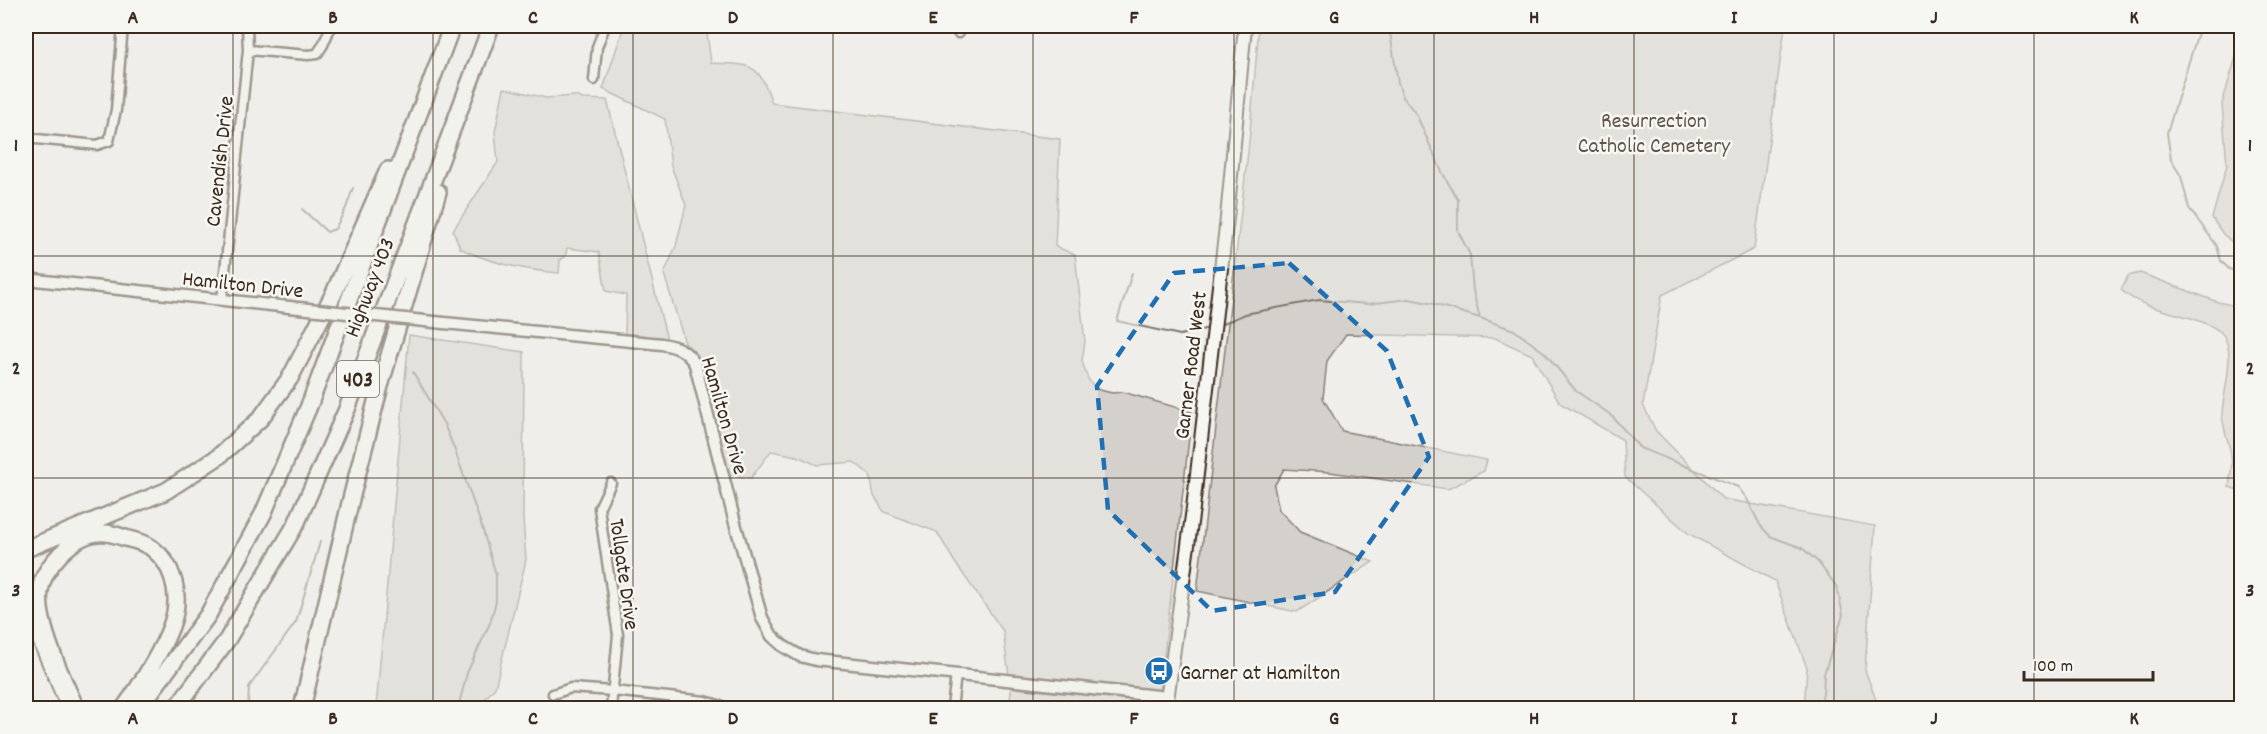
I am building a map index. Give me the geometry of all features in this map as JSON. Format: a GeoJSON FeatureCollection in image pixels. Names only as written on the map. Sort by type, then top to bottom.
{"type":"FeatureCollection","features":[{"type":"Feature","properties":{"kind":"highway","name":"403"},"geometry":{"type":"LineString","coordinates":[[429,87],[452,26]]}},
{"type":"Feature","properties":{"kind":"highway","name":"Highway 403"},"geometry":{"type":"LineString","coordinates":[[176,708],[227,640],[296,524],[347,409],[491,26]]}},
{"type":"Feature","properties":{"kind":"highway"},"geometry":{"type":"LineString","coordinates":[[302,708],[375,407],[469,85]]}},
{"type":"Feature","properties":{"kind":"highway"},"geometry":{"type":"LineString","coordinates":[[26,549],[166,491],[218,457],[260,418],[290,378],[334,293],[378,190],[429,87]]}},
{"type":"Feature","properties":{"kind":"highway","name":"Highway 403"},"geometry":{"type":"LineString","coordinates":[[139,708],[208,615],[263,514],[309,406],[429,87]]}},
{"type":"Feature","properties":{"kind":"highway"},"geometry":{"type":"LineString","coordinates":[[76,708],[48,638],[41,612],[39,592],[45,572],[62,552],[80,540],[97,533],[116,535],[154,549],[167,564],[177,590],[175,614],[162,645],[124,708]]}},
{"type":"Feature","properties":{"kind":"main road","name":"Garner Road West"},"geometry":{"type":"LineString","coordinates":[[1167,703],[1193,508],[1227,218],[1245,26]]}},
{"type":"Feature","properties":{"kind":"main road"},"geometry":{"type":"LineString","coordinates":[[26,610],[68,708]]}},
{"type":"Feature","properties":{"kind":"street"},"geometry":{"type":"LineString","coordinates":[[26,138],[97,145],[109,141],[116,110],[123,26]]}},
{"type":"Feature","properties":{"kind":"street","name":"Cavendish Drive"},"geometry":{"type":"LineString","coordinates":[[222,300],[248,50],[247,26]]}},
{"type":"Feature","properties":{"kind":"street"},"geometry":{"type":"LineString","coordinates":[[248,50],[317,54],[331,26]]}},
{"type":"Feature","properties":{"kind":"street"},"geometry":{"type":"LineString","coordinates":[[594,80],[596,53],[605,26]]}},
{"type":"Feature","properties":{"kind":"street","name":"Hamilton Drive"},"geometry":{"type":"LineString","coordinates":[[26,279],[676,347],[687,352],[695,364],[760,609],[772,636],[788,650],[810,659],[956,675],[1167,703]]}},
{"type":"Feature","properties":{"kind":"street","name":"Tollgate Drive"},"geometry":{"type":"LineString","coordinates":[[611,483],[599,508],[618,635],[611,708]]}},
{"type":"Feature","properties":{"kind":"street"},"geometry":{"type":"LineString","coordinates":[[952,708],[956,675]]}},
{"type":"Feature","properties":{"kind":"street"},"geometry":{"type":"LineString","coordinates":[[553,694],[571,688],[613,691],[705,701],[725,708]]}},
{"type":"Feature","properties":{"kind":"highlighted area"},"geometry":{"type":"Polygon","coordinates":[[[1289,263],[1387,351],[1429,457],[1335,592],[1212,611],[1108,510],[1097,386],[1174,273],[1289,263]]]}},
{"type":"Feature","properties":{"kind":"green space"},"geometry":{"type":"Polygon","coordinates":[[[624,26],[706,26],[711,63],[744,65],[751,68],[762,79],[772,103],[1060,139],[1055,246],[1075,255],[1085,342],[1082,361],[1088,379],[1096,389],[1112,393],[1123,392],[1192,412],[1158,708],[1009,708],[1011,691],[1003,631],[954,561],[937,532],[884,512],[874,496],[870,475],[854,462],[817,465],[797,456],[771,451],[751,478],[725,474],[664,274],[676,246],[686,205],[671,166],[665,119],[603,89],[624,26]]]}},
{"type":"Feature","properties":{"kind":"green space","name":"Resurrection Catholic Cemetery"},"geometry":{"type":"Polygon","coordinates":[[[1259,26],[1785,26],[1754,249],[1662,295],[1643,405],[1656,431],[1723,499],[1875,526],[1865,670],[1879,708],[1804,708],[1807,668],[1775,581],[1689,534],[1625,477],[1623,440],[1560,403],[1532,355],[1495,338],[1346,334],[1327,361],[1323,398],[1342,431],[1487,460],[1484,471],[1448,489],[1330,472],[1284,469],[1274,486],[1279,510],[1300,532],[1373,562],[1297,612],[1197,591],[1249,143],[1259,26]]]}},
{"type":"Feature","properties":{"kind":"green space"},"geometry":{"type":"Polygon","coordinates":[[[2240,43],[2242,43],[2241,250],[2223,234],[2212,218],[2227,165],[2222,104],[2240,43]]]}},
{"type":"Feature","properties":{"kind":"green space"},"geometry":{"type":"Polygon","coordinates":[[[504,88],[546,98],[576,96],[583,99],[607,100],[667,340],[625,335],[626,295],[606,291],[599,252],[567,248],[565,257],[560,260],[559,273],[508,265],[460,248],[453,230],[498,162],[495,132],[504,88]]]}},
{"type":"Feature","properties":{"kind":"green space"},"geometry":{"type":"Polygon","coordinates":[[[2140,273],[2218,302],[2241,307],[2241,491],[2229,487],[2232,459],[2222,415],[2229,358],[2224,337],[2218,330],[2206,324],[2143,304],[2121,290],[2128,276],[2140,273]]]}},
{"type":"Feature","properties":{"kind":"green space"},"geometry":{"type":"Polygon","coordinates":[[[409,335],[524,352],[523,518],[526,560],[495,688],[476,708],[376,708],[409,335]]]}},
{"type":"Feature","properties":{"kind":"waterway"},"geometry":{"type":"LineString","coordinates":[[1389,26],[1398,83],[1403,97],[1416,114],[1442,172],[1458,200],[1458,231],[1470,255],[1473,291],[1480,318]]}},
{"type":"Feature","properties":{"kind":"waterway"},"geometry":{"type":"LineString","coordinates":[[2200,26],[2167,133],[2171,160],[2181,176],[2189,208],[2217,246],[2221,261],[2229,269],[2242,273]]}},
{"type":"Feature","properties":{"kind":"waterway"},"geometry":{"type":"LineString","coordinates":[[302,209],[327,232],[335,229],[353,188]]}},
{"type":"Feature","properties":{"kind":"waterway"},"geometry":{"type":"LineString","coordinates":[[1132,273],[1117,321],[1180,335],[1209,328]]}},
{"type":"Feature","properties":{"kind":"waterway"},"geometry":{"type":"LineString","coordinates":[[1220,325],[1245,314],[1319,300],[1367,304],[1409,299],[1434,304],[1514,330],[1545,353],[1576,391],[1611,415],[1640,448],[1738,487],[1760,525],[1770,536],[1802,548],[1818,562],[1837,587],[1843,615],[1824,674],[1823,694],[1819,708]]}},
{"type":"Feature","properties":{"kind":"waterway"},"geometry":{"type":"LineString","coordinates":[[413,372],[444,424],[454,448],[496,575],[496,601],[490,623],[467,673],[458,708]]}},
{"type":"Feature","properties":{"kind":"waterway"},"geometry":{"type":"LineString","coordinates":[[248,708],[249,687],[296,622],[320,542]]}},
{"type":"Feature","properties":{"kind":"place","name":"Garner at Hamilton"},"geometry":{"type":"Point","coordinates":[1159,671]}}]}
